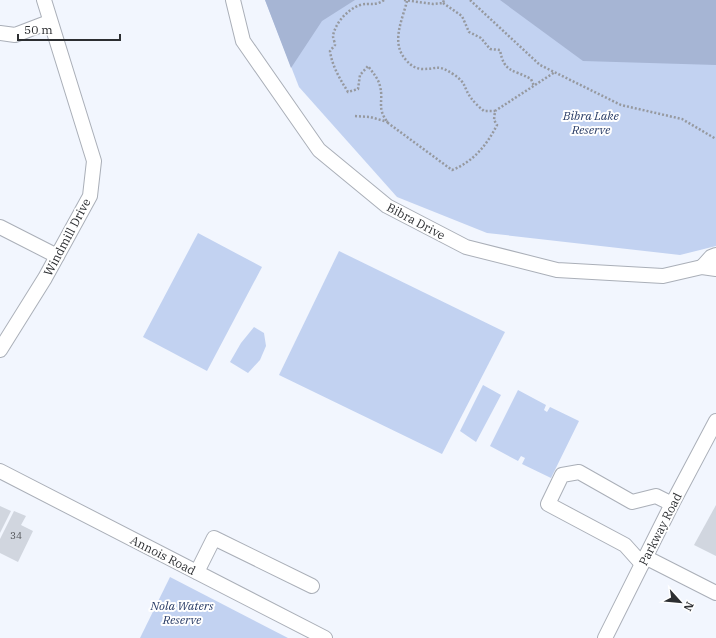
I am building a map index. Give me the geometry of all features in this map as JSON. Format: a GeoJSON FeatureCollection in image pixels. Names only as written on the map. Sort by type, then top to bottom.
{"type":"FeatureCollection","features":[{"type":"Feature","properties":{"kind":"street","name":"Windmill Drive"},"geometry":{"type":"LineString","coordinates":[[0,350],[46,278],[90,196],[94,161],[49,22],[44,0]]}},
{"type":"Feature","properties":{"kind":"street","name":"Bibra Drive"},"geometry":{"type":"LineString","coordinates":[[233,0],[243,41],[319,150],[387,206],[466,247],[557,270],[663,276],[702,267],[716,269]]}},
{"type":"Feature","properties":{"kind":"street"},"geometry":{"type":"LineString","coordinates":[[0,33],[15,35],[49,22]]}},
{"type":"Feature","properties":{"kind":"street"},"geometry":{"type":"LineString","coordinates":[[0,227],[57,256]]}},
{"type":"Feature","properties":{"kind":"street","name":"Bibra Drive"},"geometry":{"type":"LineString","coordinates":[[702,267],[711,257],[716,255]]}},
{"type":"Feature","properties":{"kind":"street","name":"Parkway Road"},"geometry":{"type":"LineString","coordinates":[[605,638],[672,504],[716,421]]}},
{"type":"Feature","properties":{"kind":"street","name":"Annois Road"},"geometry":{"type":"LineString","coordinates":[[0,471],[325,638]]}},
{"type":"Feature","properties":{"kind":"street"},"geometry":{"type":"LineString","coordinates":[[672,504],[656,496],[632,502],[579,472],[562,475],[548,504],[625,545],[643,561],[716,593]]}},
{"type":"Feature","properties":{"kind":"street"},"geometry":{"type":"LineString","coordinates":[[197,572],[214,538],[312,586]]}},
{"type":"Feature","properties":{"kind":"path"},"geometry":{"type":"LineString","coordinates":[[384,0],[377,5],[361,5],[346,13],[333,36],[335,45],[330,51],[338,77],[348,92],[358,90],[360,75],[368,66],[377,78],[380,88],[381,113],[388,123]]}},
{"type":"Feature","properties":{"kind":"path"},"geometry":{"type":"LineString","coordinates":[[534,86],[531,79],[508,69],[502,61],[500,50],[490,49],[481,38],[472,34],[462,16],[444,1],[434,4],[406,0],[397,41],[398,50],[410,64],[418,68],[424,69],[435,67],[453,74],[465,83],[470,97],[484,111],[495,111],[534,86],[555,72]]}},
{"type":"Feature","properties":{"kind":"path"},"geometry":{"type":"LineString","coordinates":[[470,0],[540,65],[621,105],[682,119],[716,139]]}},
{"type":"Feature","properties":{"kind":"path"},"geometry":{"type":"LineString","coordinates":[[355,116],[370,117],[388,123],[452,170],[465,165],[489,141],[496,125],[494,120],[495,111]]}},
{"type":"Feature","properties":{"kind":"green space","name":"Bibra Lake Reserve"},"geometry":{"type":"Polygon","coordinates":[[[265,0],[716,0],[716,246],[680,255],[487,233],[397,197],[299,87],[265,0]]]}},
{"type":"Feature","properties":{"kind":"green space"},"geometry":{"type":"Polygon","coordinates":[[[198,233],[262,267],[207,371],[143,337],[198,233]]]}},
{"type":"Feature","properties":{"kind":"green space"},"geometry":{"type":"Polygon","coordinates":[[[339,251],[505,332],[442,454],[279,375],[339,251]]]}},
{"type":"Feature","properties":{"kind":"green space"},"geometry":{"type":"Polygon","coordinates":[[[254,327],[264,333],[266,346],[260,360],[248,373],[230,362],[241,343],[254,327]]]}},
{"type":"Feature","properties":{"kind":"green space"},"geometry":{"type":"Polygon","coordinates":[[[483,385],[501,395],[476,442],[460,431],[483,385]]]}},
{"type":"Feature","properties":{"kind":"green space"},"geometry":{"type":"Polygon","coordinates":[[[518,390],[546,405],[544,410],[547,412],[550,407],[579,421],[551,478],[522,464],[525,458],[521,456],[518,461],[490,446],[518,390]]]}},
{"type":"Feature","properties":{"kind":"green space","name":"Nola Waters Reserve"},"geometry":{"type":"Polygon","coordinates":[[[170,577],[288,638],[140,638],[170,577]]]}},
{"type":"Feature","properties":{"kind":"shaded area"},"geometry":{"type":"Polygon","coordinates":[[[265,0],[355,0],[322,21],[291,68],[265,0]]]}},
{"type":"Feature","properties":{"kind":"shaded area"},"geometry":{"type":"Polygon","coordinates":[[[500,0],[716,0],[716,65],[583,61],[500,0]]]}},
{"type":"Feature","properties":{"kind":"building"},"geometry":{"type":"Polygon","coordinates":[[[716,505],[716,556],[694,545],[716,505]]]}},
{"type":"Feature","properties":{"kind":"building"},"geometry":{"type":"Polygon","coordinates":[[[0,506],[11,511],[0,533],[0,506]]]}},
{"type":"Feature","properties":{"kind":"building"},"geometry":{"type":"Polygon","coordinates":[[[14,511],[26,516],[21,525],[33,531],[18,562],[0,553],[0,539],[14,511]]]}}]}
